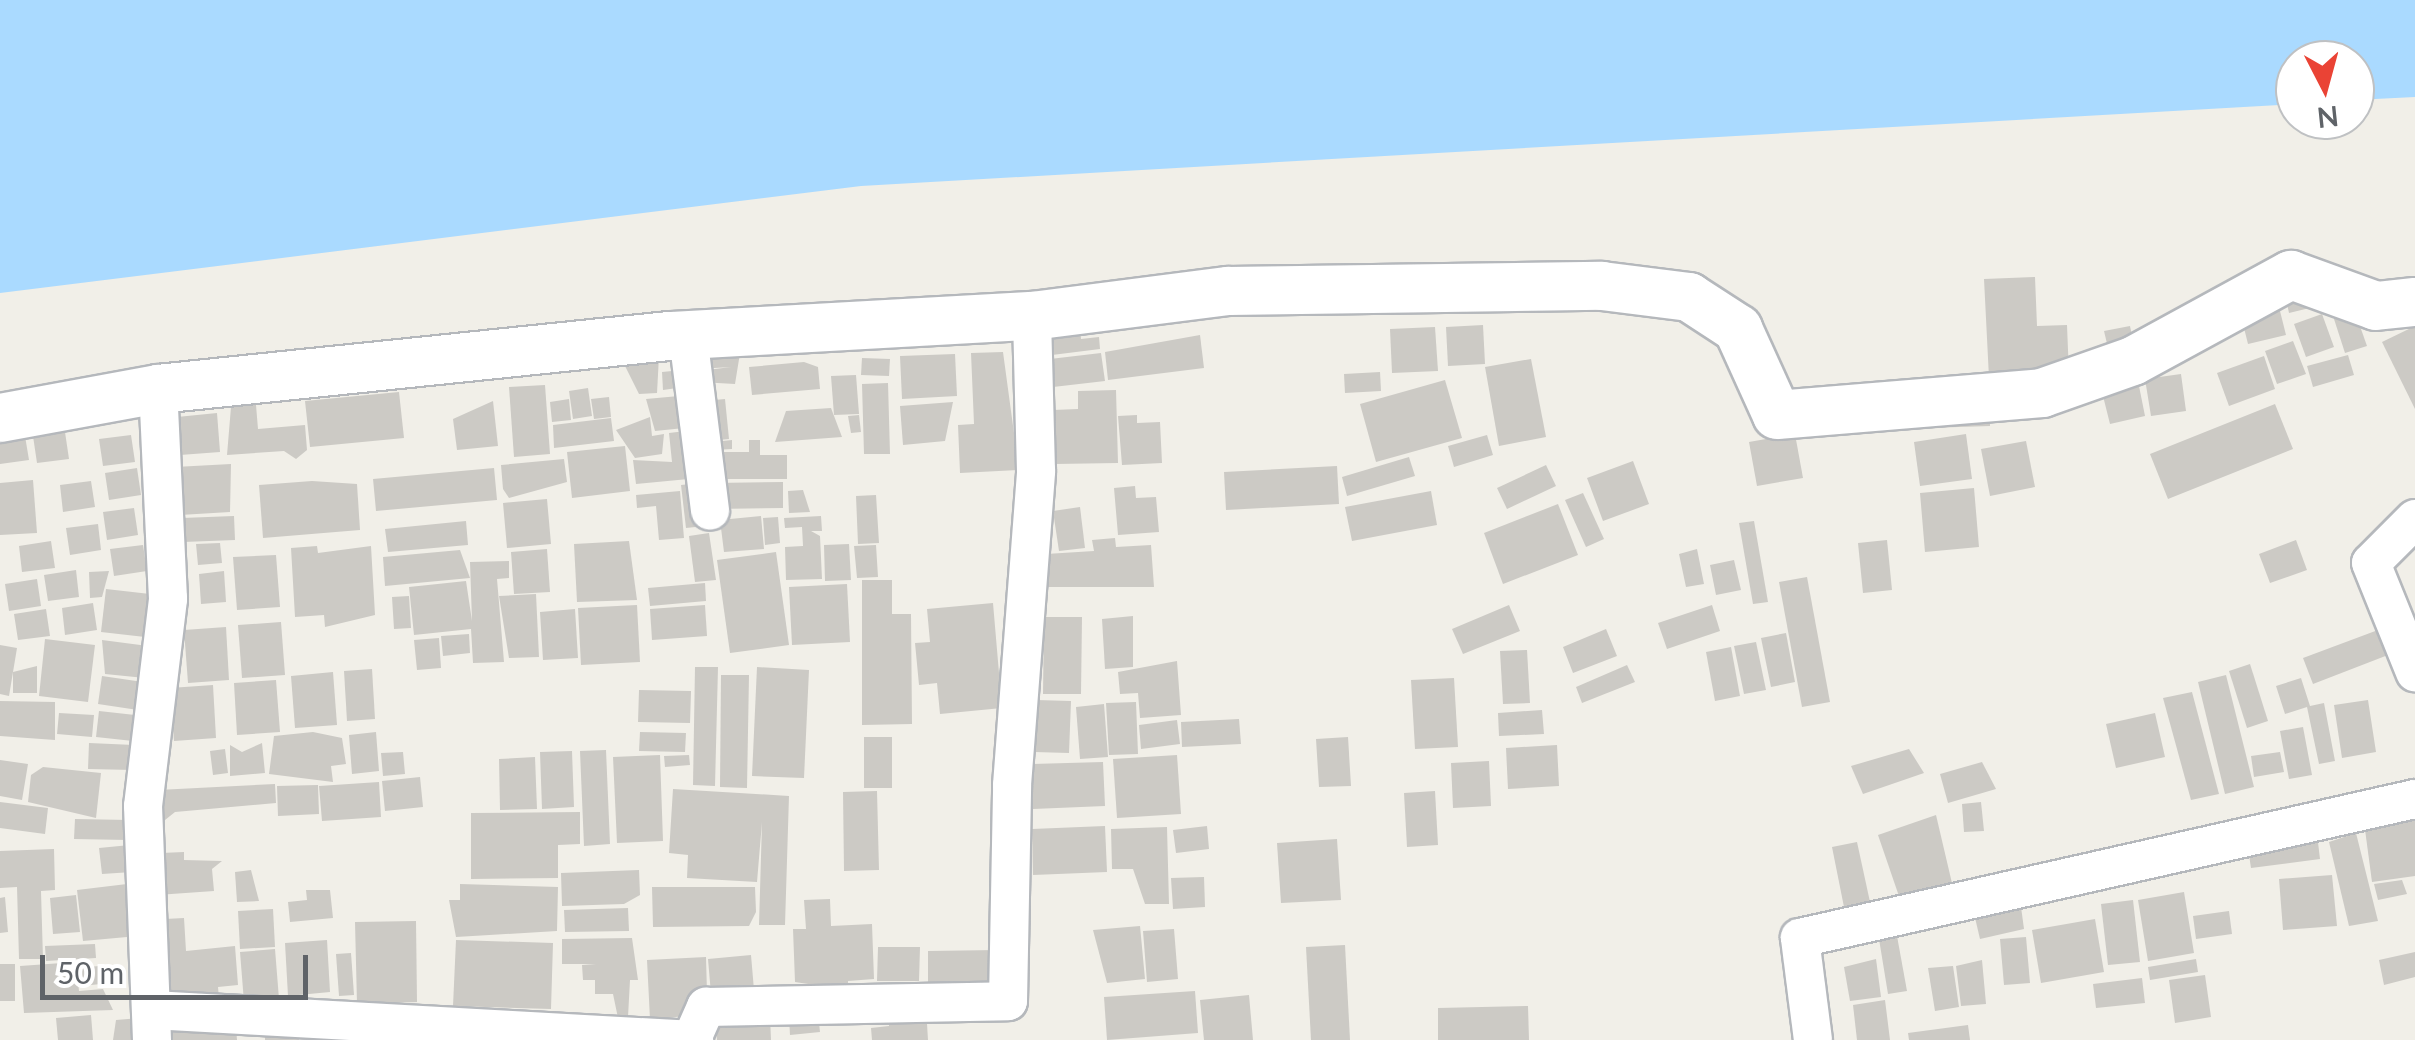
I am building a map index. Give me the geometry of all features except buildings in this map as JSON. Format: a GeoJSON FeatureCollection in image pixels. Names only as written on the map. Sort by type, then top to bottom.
{"type":"FeatureCollection","features":[{"type":"Feature","properties":{"kind":"street"},"geometry":{"type":"LineString","coordinates":[[0,418],[158,389],[688,336],[1032,316],[1228,291],[1602,286],[1689,297],[1738,329],[1776,415],[2042,393],[2134,360],[2291,275],[2376,306],[2415,302]]}},
{"type":"Feature","properties":{"kind":"street"},"geometry":{"type":"LineString","coordinates":[[158,389],[168,599],[143,806],[152,1025],[694,1037],[706,1007],[1008,1000],[1012,785],[1036,471],[1032,316]]}},
{"type":"Feature","properties":{"kind":"street"},"geometry":{"type":"LineString","coordinates":[[688,336],[710,511]]}},
{"type":"Feature","properties":{"kind":"street"},"geometry":{"type":"LineString","coordinates":[[2415,519],[2371,563],[2415,672]]}},
{"type":"Feature","properties":{"kind":"street"},"geometry":{"type":"LineString","coordinates":[[1812,1040],[1800,938],[2415,800]]}},
{"type":"Feature","properties":{"kind":"water"},"geometry":{"type":"Polygon","coordinates":[[[0,0],[2415,0],[2415,97],[2375,99],[2375,40],[2275,40],[2275,105],[861,186],[0,293],[0,0]]]}}]}
